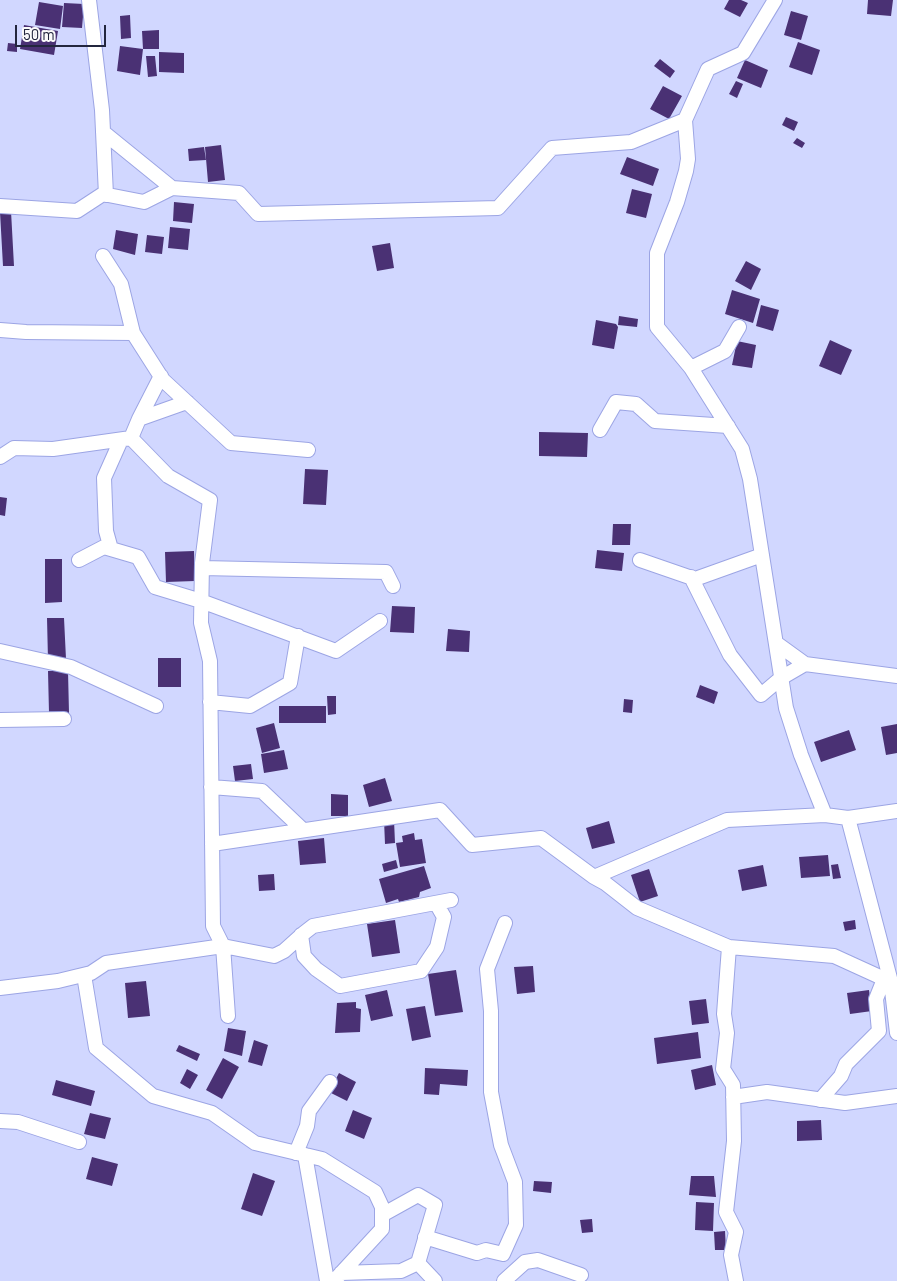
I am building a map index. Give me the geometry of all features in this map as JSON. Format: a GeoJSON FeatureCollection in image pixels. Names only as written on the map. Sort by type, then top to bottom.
{"type":"FeatureCollection","features":[{"type":"Feature","properties":{"kind":"street"},"geometry":{"type":"LineString","coordinates":[[89,0],[102,110],[106,195]]}},
{"type":"Feature","properties":{"kind":"street"},"geometry":{"type":"LineString","coordinates":[[776,0],[743,53],[708,69],[686,120],[688,159],[686,171],[677,202],[657,253],[657,327],[691,368],[742,449],[750,478],[786,708],[801,755],[825,815]]}},
{"type":"Feature","properties":{"kind":"street"},"geometry":{"type":"LineString","coordinates":[[0,206],[77,211],[103,194],[144,202],[172,188],[239,193],[258,214],[498,208],[552,148],[631,142],[686,120]]}},
{"type":"Feature","properties":{"kind":"street"},"geometry":{"type":"LineString","coordinates":[[103,132],[172,188]]}},
{"type":"Feature","properties":{"kind":"street"},"geometry":{"type":"LineString","coordinates":[[103,256],[121,284],[134,333],[160,376],[187,402],[231,443],[308,450]]}},
{"type":"Feature","properties":{"kind":"street"},"geometry":{"type":"LineString","coordinates":[[691,368],[725,351],[739,327]]}},
{"type":"Feature","properties":{"kind":"street"},"geometry":{"type":"LineString","coordinates":[[0,330],[134,333]]}},
{"type":"Feature","properties":{"kind":"street"},"geometry":{"type":"LineString","coordinates":[[112,549],[106,531],[104,478],[126,439],[140,419],[160,376]]}},
{"type":"Feature","properties":{"kind":"street"},"geometry":{"type":"LineString","coordinates":[[140,419],[187,402]]}},
{"type":"Feature","properties":{"kind":"street"},"geometry":{"type":"LineString","coordinates":[[600,430],[616,402],[636,404],[655,421],[728,426]]}},
{"type":"Feature","properties":{"kind":"street"},"geometry":{"type":"LineString","coordinates":[[0,457],[14,448],[54,449],[126,439],[168,476],[210,500],[202,568],[201,623],[210,662],[213,926],[223,946],[228,1016]]}},
{"type":"Feature","properties":{"kind":"street"},"geometry":{"type":"LineString","coordinates":[[79,560],[104,547],[138,557],[155,588],[201,600],[336,651],[380,621]]}},
{"type":"Feature","properties":{"kind":"street"},"geometry":{"type":"LineString","coordinates":[[640,560],[695,579],[762,555]]}},
{"type":"Feature","properties":{"kind":"street"},"geometry":{"type":"LineString","coordinates":[[202,568],[386,572],[392,586]]}},
{"type":"Feature","properties":{"kind":"street"},"geometry":{"type":"LineString","coordinates":[[691,577],[730,655],[760,695],[781,678],[805,664]]}},
{"type":"Feature","properties":{"kind":"street"},"geometry":{"type":"LineString","coordinates":[[210,702],[250,706],[290,683],[298,636]]}},
{"type":"Feature","properties":{"kind":"street"},"geometry":{"type":"LineString","coordinates":[[776,643],[805,664],[897,676]]}},
{"type":"Feature","properties":{"kind":"street"},"geometry":{"type":"LineString","coordinates":[[0,651],[71,667],[156,706]]}},
{"type":"Feature","properties":{"kind":"street"},"geometry":{"type":"LineString","coordinates":[[0,720],[64,719]]}},
{"type":"Feature","properties":{"kind":"street"},"geometry":{"type":"LineString","coordinates":[[211,787],[262,790],[303,830]]}},
{"type":"Feature","properties":{"kind":"street"},"geometry":{"type":"LineString","coordinates":[[212,844],[440,810],[472,845],[541,838],[637,908],[729,947],[834,956],[891,983]]}},
{"type":"Feature","properties":{"kind":"street"},"geometry":{"type":"LineString","coordinates":[[594,877],[727,820],[825,815],[848,818],[897,811]]}},
{"type":"Feature","properties":{"kind":"street"},"geometry":{"type":"LineString","coordinates":[[848,818],[891,983],[897,1033]]}},
{"type":"Feature","properties":{"kind":"street"},"geometry":{"type":"LineString","coordinates":[[0,988],[58,981],[91,974],[106,963],[223,946],[274,956],[284,952],[313,926],[452,900]]}},
{"type":"Feature","properties":{"kind":"street"},"geometry":{"type":"LineString","coordinates":[[301,935],[304,956],[316,969],[340,986],[421,970],[437,947],[444,917],[436,903]]}},
{"type":"Feature","properties":{"kind":"street"},"geometry":{"type":"LineString","coordinates":[[426,1237],[477,1253],[486,1250],[503,1254],[516,1225],[515,1182],[501,1145],[490,1092],[491,1011],[487,970],[504,923]]}},
{"type":"Feature","properties":{"kind":"street"},"geometry":{"type":"LineString","coordinates":[[729,947],[724,1014],[726,1033],[723,1069],[733,1085],[734,1141],[726,1212],[736,1232],[731,1255],[736,1281]]}},
{"type":"Feature","properties":{"kind":"street"},"geometry":{"type":"LineString","coordinates":[[84,975],[96,1048],[153,1096],[212,1114],[255,1144],[322,1159],[375,1192],[382,1207],[382,1229],[338,1277]]}},
{"type":"Feature","properties":{"kind":"street"},"geometry":{"type":"LineString","coordinates":[[820,1100],[841,1076],[846,1064],[879,1031],[876,999],[891,983]]}},
{"type":"Feature","properties":{"kind":"street"},"geometry":{"type":"LineString","coordinates":[[327,1281],[300,1154],[309,1110],[330,1082]]}},
{"type":"Feature","properties":{"kind":"street"},"geometry":{"type":"LineString","coordinates":[[733,1097],[767,1092],[845,1103],[897,1096]]}},
{"type":"Feature","properties":{"kind":"street"},"geometry":{"type":"LineString","coordinates":[[0,1121],[18,1122],[79,1142]]}},
{"type":"Feature","properties":{"kind":"street"},"geometry":{"type":"LineString","coordinates":[[338,1277],[401,1271],[418,1263],[435,1205],[418,1195],[382,1215]]}},
{"type":"Feature","properties":{"kind":"street"},"geometry":{"type":"LineString","coordinates":[[504,1281],[525,1262],[538,1260],[581,1275]]}},
{"type":"Feature","properties":{"kind":"street"},"geometry":{"type":"LineString","coordinates":[[418,1263],[435,1281]]}},
{"type":"Feature","properties":{"kind":"building"},"geometry":{"type":"Polygon","coordinates":[[[729,0],[741,0],[748,3],[740,17],[724,9],[729,0]]]}},
{"type":"Feature","properties":{"kind":"building"},"geometry":{"type":"Polygon","coordinates":[[[868,0],[893,0],[891,16],[867,14],[868,0]]]}},
{"type":"Feature","properties":{"kind":"building"},"geometry":{"type":"Polygon","coordinates":[[[39,2],[63,6],[60,29],[35,25],[39,2]]]}},
{"type":"Feature","properties":{"kind":"building"},"geometry":{"type":"Polygon","coordinates":[[[64,3],[84,4],[82,28],[62,27],[64,3]]]}},
{"type":"Feature","properties":{"kind":"building"},"geometry":{"type":"Polygon","coordinates":[[[791,11],[808,16],[801,40],[784,35],[791,11]]]}},
{"type":"Feature","properties":{"kind":"building"},"geometry":{"type":"Polygon","coordinates":[[[130,15],[131,38],[121,39],[120,16],[130,15]]]}},
{"type":"Feature","properties":{"kind":"building"},"geometry":{"type":"Polygon","coordinates":[[[24,25],[58,31],[54,55],[20,49],[24,25]]]}},
{"type":"Feature","properties":{"kind":"building"},"geometry":{"type":"Polygon","coordinates":[[[159,30],[159,49],[143,49],[142,31],[159,30]]]}},
{"type":"Feature","properties":{"kind":"building"},"geometry":{"type":"Polygon","coordinates":[[[798,42],[820,50],[812,75],[789,67],[798,42]]]}},
{"type":"Feature","properties":{"kind":"building"},"geometry":{"type":"Polygon","coordinates":[[[8,43],[17,44],[17,52],[7,51],[8,43]]]}},
{"type":"Feature","properties":{"kind":"building"},"geometry":{"type":"Polygon","coordinates":[[[120,46],[143,49],[140,75],[117,71],[120,46]]]}},
{"type":"Feature","properties":{"kind":"building"},"geometry":{"type":"Polygon","coordinates":[[[159,52],[184,53],[184,73],[159,72],[159,52]]]}},
{"type":"Feature","properties":{"kind":"building"},"geometry":{"type":"Polygon","coordinates":[[[146,56],[155,56],[157,76],[148,77],[146,56]]]}},
{"type":"Feature","properties":{"kind":"building"},"geometry":{"type":"Polygon","coordinates":[[[660,59],[675,71],[670,78],[654,66],[660,59]]]}},
{"type":"Feature","properties":{"kind":"building"},"geometry":{"type":"Polygon","coordinates":[[[745,60],[768,70],[761,88],[737,78],[745,60]]]}},
{"type":"Feature","properties":{"kind":"building"},"geometry":{"type":"Polygon","coordinates":[[[736,81],[743,84],[737,98],[729,94],[736,81]]]}},
{"type":"Feature","properties":{"kind":"building"},"geometry":{"type":"Polygon","coordinates":[[[663,86],[682,96],[669,119],[650,109],[663,86]]]}},
{"type":"Feature","properties":{"kind":"building"},"geometry":{"type":"Polygon","coordinates":[[[786,117],[798,122],[794,131],[782,125],[786,117]]]}},
{"type":"Feature","properties":{"kind":"building"},"geometry":{"type":"Polygon","coordinates":[[[797,138],[805,143],[802,148],[793,143],[797,138]]]}},
{"type":"Feature","properties":{"kind":"building"},"geometry":{"type":"Polygon","coordinates":[[[221,145],[225,180],[208,182],[205,147],[221,145]]]}},
{"type":"Feature","properties":{"kind":"building"},"geometry":{"type":"Polygon","coordinates":[[[204,147],[206,160],[189,161],[188,149],[204,147]]]}},
{"type":"Feature","properties":{"kind":"building"},"geometry":{"type":"Polygon","coordinates":[[[627,157],[659,169],[653,186],[620,174],[627,157]]]}},
{"type":"Feature","properties":{"kind":"building"},"geometry":{"type":"Polygon","coordinates":[[[632,189],[652,194],[646,218],[626,213],[632,189]]]}},
{"type":"Feature","properties":{"kind":"building"},"geometry":{"type":"Polygon","coordinates":[[[174,202],[194,204],[192,223],[173,221],[174,202]]]}},
{"type":"Feature","properties":{"kind":"building"},"geometry":{"type":"Polygon","coordinates":[[[11,211],[14,266],[3,266],[0,212],[11,211]]]}},
{"type":"Feature","properties":{"kind":"building"},"geometry":{"type":"Polygon","coordinates":[[[170,227],[190,229],[188,250],[168,248],[170,227]]]}},
{"type":"Feature","properties":{"kind":"building"},"geometry":{"type":"Polygon","coordinates":[[[116,230],[138,234],[135,255],[113,249],[116,230]]]}},
{"type":"Feature","properties":{"kind":"building"},"geometry":{"type":"Polygon","coordinates":[[[147,235],[164,237],[162,254],[145,252],[147,235]]]}},
{"type":"Feature","properties":{"kind":"building"},"geometry":{"type":"Polygon","coordinates":[[[390,243],[394,268],[377,271],[372,246],[390,243]]]}},
{"type":"Feature","properties":{"kind":"building"},"geometry":{"type":"Polygon","coordinates":[[[746,261],[761,269],[751,290],[735,281],[746,261]]]}},
{"type":"Feature","properties":{"kind":"building"},"geometry":{"type":"Polygon","coordinates":[[[732,290],[760,299],[753,323],[725,314],[732,290]]]}},
{"type":"Feature","properties":{"kind":"building"},"geometry":{"type":"Polygon","coordinates":[[[761,305],[779,310],[773,331],[756,326],[761,305]]]}},
{"type":"Feature","properties":{"kind":"building"},"geometry":{"type":"Polygon","coordinates":[[[619,316],[638,319],[637,327],[618,325],[619,316]]]}},
{"type":"Feature","properties":{"kind":"building"},"geometry":{"type":"Polygon","coordinates":[[[596,320],[616,324],[618,327],[614,349],[592,345],[596,320]]]}},
{"type":"Feature","properties":{"kind":"building"},"geometry":{"type":"Polygon","coordinates":[[[830,340],[852,350],[841,375],[819,366],[830,340]]]}},
{"type":"Feature","properties":{"kind":"building"},"geometry":{"type":"Polygon","coordinates":[[[737,341],[756,345],[752,368],[732,365],[737,341]]]}},
{"type":"Feature","properties":{"kind":"building"},"geometry":{"type":"Polygon","coordinates":[[[539,432],[588,433],[587,457],[539,456],[539,432]]]}},
{"type":"Feature","properties":{"kind":"building"},"geometry":{"type":"Polygon","coordinates":[[[305,469],[328,470],[326,505],[303,504],[305,469]]]}},
{"type":"Feature","properties":{"kind":"building"},"geometry":{"type":"Polygon","coordinates":[[[0,497],[7,498],[5,516],[0,515],[0,497]]]}},
{"type":"Feature","properties":{"kind":"building"},"geometry":{"type":"Polygon","coordinates":[[[613,524],[631,524],[630,545],[612,545],[613,524]]]}},
{"type":"Feature","properties":{"kind":"building"},"geometry":{"type":"Polygon","coordinates":[[[597,550],[624,553],[622,571],[595,568],[597,550]]]}},
{"type":"Feature","properties":{"kind":"building"},"geometry":{"type":"Polygon","coordinates":[[[194,551],[195,581],[166,582],[165,552],[194,551]]]}},
{"type":"Feature","properties":{"kind":"building"},"geometry":{"type":"Polygon","coordinates":[[[45,559],[62,559],[62,602],[45,603],[45,559]]]}},
{"type":"Feature","properties":{"kind":"building"},"geometry":{"type":"Polygon","coordinates":[[[392,606],[415,607],[414,633],[390,632],[392,606]]]}},
{"type":"Feature","properties":{"kind":"building"},"geometry":{"type":"Polygon","coordinates":[[[47,618],[64,618],[66,659],[48,660],[47,618]]]}},
{"type":"Feature","properties":{"kind":"building"},"geometry":{"type":"Polygon","coordinates":[[[448,629],[470,631],[469,652],[446,651],[448,629]]]}},
{"type":"Feature","properties":{"kind":"building"},"geometry":{"type":"Polygon","coordinates":[[[158,658],[181,658],[181,687],[158,687],[158,658]]]}},
{"type":"Feature","properties":{"kind":"building"},"geometry":{"type":"Polygon","coordinates":[[[48,671],[68,671],[69,713],[49,713],[48,671]]]}},
{"type":"Feature","properties":{"kind":"building"},"geometry":{"type":"Polygon","coordinates":[[[700,685],[718,692],[714,704],[696,697],[700,685]]]}},
{"type":"Feature","properties":{"kind":"building"},"geometry":{"type":"Polygon","coordinates":[[[327,696],[336,696],[336,714],[328,715],[327,696]]]}},
{"type":"Feature","properties":{"kind":"building"},"geometry":{"type":"Polygon","coordinates":[[[624,699],[633,700],[632,713],[623,712],[624,699]]]}},
{"type":"Feature","properties":{"kind":"building"},"geometry":{"type":"Polygon","coordinates":[[[279,706],[326,706],[326,723],[279,723],[279,706]]]}},
{"type":"Feature","properties":{"kind":"building"},"geometry":{"type":"Polygon","coordinates":[[[274,723],[280,748],[262,753],[256,728],[274,723]]]}},
{"type":"Feature","properties":{"kind":"building"},"geometry":{"type":"Polygon","coordinates":[[[897,724],[897,753],[886,755],[881,727],[897,724]]]}},
{"type":"Feature","properties":{"kind":"building"},"geometry":{"type":"Polygon","coordinates":[[[849,730],[856,750],[821,762],[814,742],[849,730]]]}},
{"type":"Feature","properties":{"kind":"building"},"geometry":{"type":"Polygon","coordinates":[[[284,750],[288,769],[264,773],[261,754],[284,750]]]}},
{"type":"Feature","properties":{"kind":"building"},"geometry":{"type":"Polygon","coordinates":[[[251,764],[253,779],[235,781],[233,766],[251,764]]]}},
{"type":"Feature","properties":{"kind":"building"},"geometry":{"type":"Polygon","coordinates":[[[385,778],[392,801],[369,807],[363,785],[385,778]]]}},
{"type":"Feature","properties":{"kind":"building"},"geometry":{"type":"Polygon","coordinates":[[[331,794],[348,795],[348,816],[331,816],[331,794]]]}},
{"type":"Feature","properties":{"kind":"building"},"geometry":{"type":"Polygon","coordinates":[[[384,820],[394,820],[395,843],[385,844],[384,820]]]}},
{"type":"Feature","properties":{"kind":"building"},"geometry":{"type":"Polygon","coordinates":[[[609,821],[615,843],[592,849],[586,828],[609,821]]]}},
{"type":"Feature","properties":{"kind":"building"},"geometry":{"type":"Polygon","coordinates":[[[414,833],[415,840],[422,839],[426,863],[400,867],[396,843],[403,842],[402,836],[414,833]]]}},
{"type":"Feature","properties":{"kind":"building"},"geometry":{"type":"Polygon","coordinates":[[[324,838],[326,863],[300,865],[298,841],[324,838]]]}},
{"type":"Feature","properties":{"kind":"building"},"geometry":{"type":"Polygon","coordinates":[[[828,855],[830,876],[801,878],[799,857],[828,855]]]}},
{"type":"Feature","properties":{"kind":"building"},"geometry":{"type":"Polygon","coordinates":[[[396,860],[398,868],[384,872],[382,864],[396,860]]]}},
{"type":"Feature","properties":{"kind":"building"},"geometry":{"type":"Polygon","coordinates":[[[838,864],[841,878],[833,879],[831,865],[838,864]]]}},
{"type":"Feature","properties":{"kind":"building"},"geometry":{"type":"Polygon","coordinates":[[[763,865],[767,886],[742,891],[738,870],[763,865]]]}},
{"type":"Feature","properties":{"kind":"building"},"geometry":{"type":"Polygon","coordinates":[[[424,866],[431,888],[420,892],[419,897],[399,902],[398,899],[386,903],[379,879],[424,866]]]}},
{"type":"Feature","properties":{"kind":"building"},"geometry":{"type":"Polygon","coordinates":[[[649,869],[658,896],[640,902],[631,875],[649,869]]]}},
{"type":"Feature","properties":{"kind":"building"},"geometry":{"type":"Polygon","coordinates":[[[274,874],[275,890],[259,891],[258,875],[274,874]]]}},
{"type":"Feature","properties":{"kind":"building"},"geometry":{"type":"Polygon","coordinates":[[[395,920],[400,953],[372,957],[367,924],[395,920]]]}},
{"type":"Feature","properties":{"kind":"building"},"geometry":{"type":"Polygon","coordinates":[[[855,920],[856,929],[845,931],[843,922],[855,920]]]}},
{"type":"Feature","properties":{"kind":"building"},"geometry":{"type":"Polygon","coordinates":[[[533,966],[535,992],[517,994],[514,967],[533,966]]]}},
{"type":"Feature","properties":{"kind":"building"},"geometry":{"type":"Polygon","coordinates":[[[456,970],[463,1012],[435,1016],[428,974],[456,970]]]}},
{"type":"Feature","properties":{"kind":"building"},"geometry":{"type":"Polygon","coordinates":[[[146,981],[150,1016],[128,1018],[125,983],[146,981]]]}},
{"type":"Feature","properties":{"kind":"building"},"geometry":{"type":"Polygon","coordinates":[[[387,990],[393,1016],[371,1021],[365,995],[387,990]]]}},
{"type":"Feature","properties":{"kind":"building"},"geometry":{"type":"Polygon","coordinates":[[[869,990],[872,1011],[850,1014],[847,993],[869,990]]]}},
{"type":"Feature","properties":{"kind":"building"},"geometry":{"type":"Polygon","coordinates":[[[706,999],[709,1023],[692,1025],[689,1001],[706,999]]]}},
{"type":"Feature","properties":{"kind":"building"},"geometry":{"type":"Polygon","coordinates":[[[356,1002],[356,1008],[361,1009],[360,1032],[335,1033],[337,1003],[356,1002]]]}},
{"type":"Feature","properties":{"kind":"building"},"geometry":{"type":"Polygon","coordinates":[[[425,1006],[431,1037],[412,1041],[406,1009],[425,1006]]]}},
{"type":"Feature","properties":{"kind":"building"},"geometry":{"type":"Polygon","coordinates":[[[228,1028],[246,1031],[242,1056],[224,1051],[228,1028]]]}},
{"type":"Feature","properties":{"kind":"building"},"geometry":{"type":"Polygon","coordinates":[[[698,1032],[701,1058],[657,1064],[654,1038],[698,1032]]]}},
{"type":"Feature","properties":{"kind":"building"},"geometry":{"type":"Polygon","coordinates":[[[254,1040],[268,1045],[262,1066],[248,1062],[254,1040]]]}},
{"type":"Feature","properties":{"kind":"building"},"geometry":{"type":"Polygon","coordinates":[[[179,1045],[200,1054],[197,1061],[176,1051],[179,1045]]]}},
{"type":"Feature","properties":{"kind":"building"},"geometry":{"type":"Polygon","coordinates":[[[223,1058],[239,1067],[222,1099],[206,1090],[223,1058]]]}},
{"type":"Feature","properties":{"kind":"building"},"geometry":{"type":"Polygon","coordinates":[[[712,1065],[716,1085],[695,1090],[691,1070],[712,1065]]]}},
{"type":"Feature","properties":{"kind":"building"},"geometry":{"type":"Polygon","coordinates":[[[425,1068],[468,1070],[467,1086],[440,1084],[439,1095],[424,1094],[425,1068]]]}},
{"type":"Feature","properties":{"kind":"building"},"geometry":{"type":"Polygon","coordinates":[[[187,1069],[198,1075],[190,1089],[180,1083],[187,1069]]]}},
{"type":"Feature","properties":{"kind":"building"},"geometry":{"type":"Polygon","coordinates":[[[339,1073],[356,1082],[347,1101],[329,1092],[339,1073]]]}},
{"type":"Feature","properties":{"kind":"building"},"geometry":{"type":"Polygon","coordinates":[[[56,1080],[95,1091],[91,1106],[52,1095],[56,1080]]]}},
{"type":"Feature","properties":{"kind":"building"},"geometry":{"type":"Polygon","coordinates":[[[353,1110],[372,1118],[364,1139],[345,1131],[353,1110]]]}},
{"type":"Feature","properties":{"kind":"building"},"geometry":{"type":"Polygon","coordinates":[[[90,1113],[111,1118],[105,1139],[84,1134],[90,1113]]]}},
{"type":"Feature","properties":{"kind":"building"},"geometry":{"type":"Polygon","coordinates":[[[821,1120],[822,1140],[797,1141],[797,1121],[821,1120]]]}},
{"type":"Feature","properties":{"kind":"building"},"geometry":{"type":"Polygon","coordinates":[[[92,1157],[118,1164],[112,1186],[86,1179],[92,1157]]]}},
{"type":"Feature","properties":{"kind":"building"},"geometry":{"type":"Polygon","coordinates":[[[253,1173],[275,1181],[262,1216],[241,1209],[253,1173]]]}},
{"type":"Feature","properties":{"kind":"building"},"geometry":{"type":"Polygon","coordinates":[[[691,1176],[714,1176],[716,1197],[689,1195],[691,1176]]]}},
{"type":"Feature","properties":{"kind":"building"},"geometry":{"type":"Polygon","coordinates":[[[534,1181],[552,1182],[551,1193],[533,1191],[534,1181]]]}},
{"type":"Feature","properties":{"kind":"building"},"geometry":{"type":"Polygon","coordinates":[[[696,1202],[714,1203],[713,1231],[695,1230],[696,1202]]]}},
{"type":"Feature","properties":{"kind":"building"},"geometry":{"type":"Polygon","coordinates":[[[592,1219],[593,1232],[582,1233],[580,1220],[592,1219]]]}},
{"type":"Feature","properties":{"kind":"building"},"geometry":{"type":"Polygon","coordinates":[[[725,1231],[726,1250],[715,1250],[714,1232],[725,1231]]]}}]}
